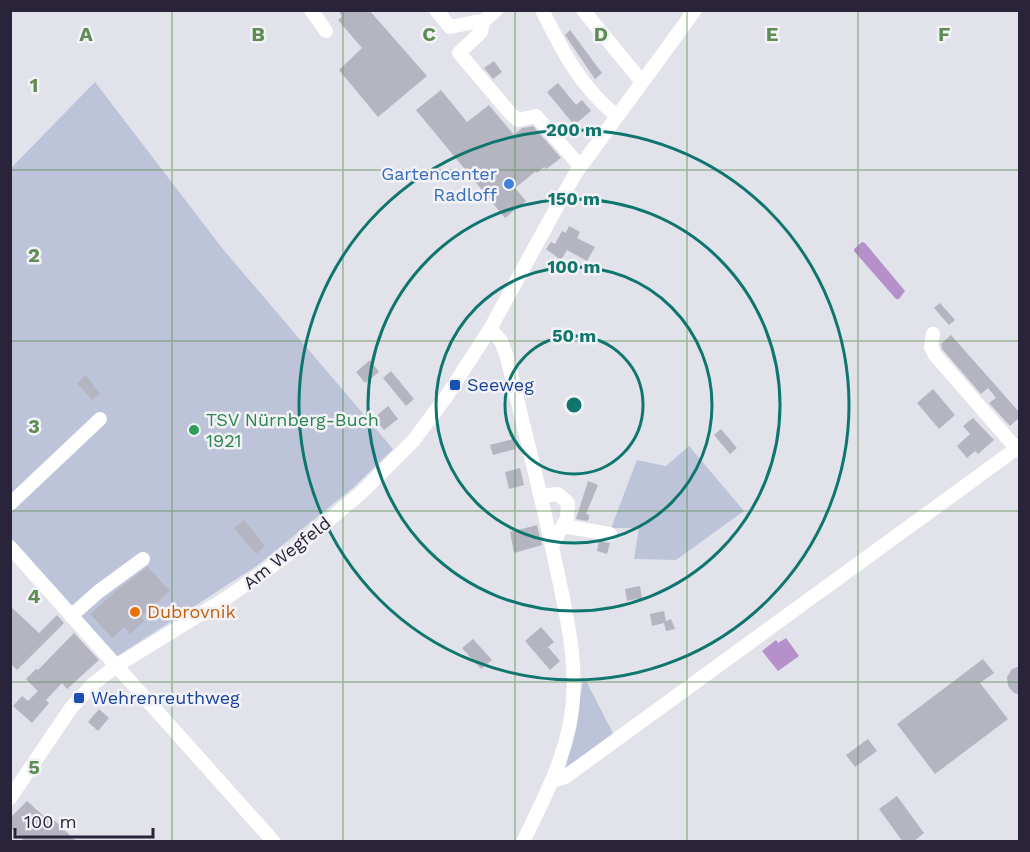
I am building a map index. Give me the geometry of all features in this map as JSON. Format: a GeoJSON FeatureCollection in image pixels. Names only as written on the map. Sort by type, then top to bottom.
{"type":"FeatureCollection","features":[{"type":"Feature","properties":{"kind":"street"},"geometry":{"type":"LineString","coordinates":[[311,10],[326,30]]}},
{"type":"Feature","properties":{"kind":"street"},"geometry":{"type":"LineString","coordinates":[[436,10],[450,27],[483,21],[496,10]]}},
{"type":"Feature","properties":{"kind":"street"},"geometry":{"type":"LineString","coordinates":[[542,10],[571,65],[588,88],[616,116]]}},
{"type":"Feature","properties":{"kind":"street"},"geometry":{"type":"LineString","coordinates":[[584,10],[642,82]]}},
{"type":"Feature","properties":{"kind":"street","name":"Am Wegfeld"},"geometry":{"type":"LineString","coordinates":[[10,798],[79,698],[93,684],[116,666],[242,588],[316,533],[396,459],[429,422],[490,329],[580,166],[695,10]]}},
{"type":"Feature","properties":{"kind":"street"},"geometry":{"type":"LineString","coordinates":[[483,21],[481,32],[459,53],[511,114],[518,120],[536,116],[580,166]]}},
{"type":"Feature","properties":{"kind":"street"},"geometry":{"type":"LineString","coordinates":[[490,329],[501,341],[507,357],[541,496],[570,627],[574,680],[568,732],[552,781],[523,842]]}},
{"type":"Feature","properties":{"kind":"street"},"geometry":{"type":"LineString","coordinates":[[552,781],[565,777],[1018,447],[934,355],[931,347],[933,334]]}},
{"type":"Feature","properties":{"kind":"street"},"geometry":{"type":"LineString","coordinates":[[10,504],[100,419]]}},
{"type":"Feature","properties":{"kind":"street"},"geometry":{"type":"LineString","coordinates":[[541,496],[558,494],[568,503],[567,518],[552,545]]}},
{"type":"Feature","properties":{"kind":"street"},"geometry":{"type":"LineString","coordinates":[[563,525],[610,534]]}},
{"type":"Feature","properties":{"kind":"street"},"geometry":{"type":"LineString","coordinates":[[10,547],[274,842]]}},
{"type":"Feature","properties":{"kind":"street"},"geometry":{"type":"LineString","coordinates":[[71,616],[98,592],[143,559]]}},
{"type":"Feature","properties":{"kind":"shaded area","name":"TSV Nürnberg-Buch 1921"},"geometry":{"type":"Polygon","coordinates":[[[95,82],[222,248],[393,449],[354,487],[258,565],[116,657],[11,539],[10,169],[95,82]]]}},
{"type":"Feature","properties":{"kind":"shaded area"},"geometry":{"type":"Polygon","coordinates":[[[862,242],[905,291],[899,299],[896,299],[854,251],[862,242]]]}},
{"type":"Feature","properties":{"kind":"shaded area"},"geometry":{"type":"Polygon","coordinates":[[[689,446],[744,511],[676,560],[634,559],[639,528],[611,528],[637,460],[666,466],[689,446]]]}},
{"type":"Feature","properties":{"kind":"shaded area"},"geometry":{"type":"Polygon","coordinates":[[[786,638],[799,656],[778,671],[762,651],[776,640],[778,643],[786,638]]]}},
{"type":"Feature","properties":{"kind":"shaded area"},"geometry":{"type":"Polygon","coordinates":[[[584,677],[615,737],[565,772],[584,677]]]}},
{"type":"Feature","properties":{"kind":"building"},"geometry":{"type":"Polygon","coordinates":[[[338,10],[369,10],[427,76],[378,117],[339,70],[362,48],[338,20],[342,16],[338,10]]]}},
{"type":"Feature","properties":{"kind":"building"},"geometry":{"type":"Polygon","coordinates":[[[570,30],[602,73],[595,79],[565,35],[570,30]]]}},
{"type":"Feature","properties":{"kind":"building"},"geometry":{"type":"Polygon","coordinates":[[[494,61],[502,72],[493,79],[484,68],[494,61]]]}},
{"type":"Feature","properties":{"kind":"building"},"geometry":{"type":"Polygon","coordinates":[[[558,83],[576,105],[582,100],[591,111],[574,125],[547,92],[558,83]]]}},
{"type":"Feature","properties":{"kind":"building"},"geometry":{"type":"Polygon","coordinates":[[[441,90],[467,122],[489,105],[514,135],[522,128],[533,126],[561,158],[546,169],[544,167],[537,173],[536,171],[515,188],[526,201],[505,218],[416,110],[441,90]]]}},
{"type":"Feature","properties":{"kind":"building"},"geometry":{"type":"Polygon","coordinates":[[[569,226],[580,232],[577,238],[595,247],[587,261],[567,250],[561,260],[546,249],[551,242],[555,244],[562,231],[566,233],[569,226]]]}},
{"type":"Feature","properties":{"kind":"building"},"geometry":{"type":"Polygon","coordinates":[[[940,303],[955,320],[949,325],[934,308],[940,303]]]}},
{"type":"Feature","properties":{"kind":"building"},"geometry":{"type":"Polygon","coordinates":[[[951,335],[1020,413],[1020,417],[1010,426],[989,403],[996,398],[988,388],[981,394],[942,349],[941,344],[951,335]]]}},
{"type":"Feature","properties":{"kind":"building"},"geometry":{"type":"Polygon","coordinates":[[[370,360],[379,372],[365,383],[356,372],[370,360]]]}},
{"type":"Feature","properties":{"kind":"building"},"geometry":{"type":"Polygon","coordinates":[[[391,371],[414,399],[406,406],[383,378],[391,371]]]}},
{"type":"Feature","properties":{"kind":"building"},"geometry":{"type":"Polygon","coordinates":[[[86,375],[100,394],[92,400],[77,383],[86,375]]]}},
{"type":"Feature","properties":{"kind":"building"},"geometry":{"type":"Polygon","coordinates":[[[933,389],[955,415],[939,429],[917,403],[933,389]]]}},
{"type":"Feature","properties":{"kind":"building"},"geometry":{"type":"Polygon","coordinates":[[[388,406],[398,419],[384,430],[374,418],[388,406]]]}},
{"type":"Feature","properties":{"kind":"building"},"geometry":{"type":"Polygon","coordinates":[[[973,418],[994,440],[978,454],[975,451],[967,458],[957,446],[970,434],[963,426],[973,418]]]}},
{"type":"Feature","properties":{"kind":"building"},"geometry":{"type":"Polygon","coordinates":[[[721,429],[737,448],[730,454],[714,435],[721,429]]]}},
{"type":"Feature","properties":{"kind":"building"},"geometry":{"type":"Polygon","coordinates":[[[513,439],[516,449],[493,455],[490,445],[513,439]]]}},
{"type":"Feature","properties":{"kind":"building"},"geometry":{"type":"Polygon","coordinates":[[[520,468],[524,485],[509,489],[505,472],[520,468]]]}},
{"type":"Feature","properties":{"kind":"building"},"geometry":{"type":"Polygon","coordinates":[[[588,481],[598,485],[586,514],[589,515],[587,521],[576,519],[588,481]]]}},
{"type":"Feature","properties":{"kind":"building"},"geometry":{"type":"Polygon","coordinates":[[[244,520],[265,546],[256,554],[234,528],[244,520]]]}},
{"type":"Feature","properties":{"kind":"building"},"geometry":{"type":"Polygon","coordinates":[[[537,525],[542,545],[514,553],[510,532],[537,525]]]}},
{"type":"Feature","properties":{"kind":"building"},"geometry":{"type":"Polygon","coordinates":[[[599,541],[610,543],[607,554],[597,551],[599,541]]]}},
{"type":"Feature","properties":{"kind":"building"},"geometry":{"type":"Polygon","coordinates":[[[148,567],[170,591],[141,617],[145,620],[130,634],[124,627],[112,638],[90,614],[148,567]]]}},
{"type":"Feature","properties":{"kind":"building"},"geometry":{"type":"Polygon","coordinates":[[[640,586],[642,598],[627,601],[625,589],[640,586]]]}},
{"type":"Feature","properties":{"kind":"building"},"geometry":{"type":"Polygon","coordinates":[[[10,606],[39,633],[57,615],[64,623],[17,670],[10,663],[10,606]]]}},
{"type":"Feature","properties":{"kind":"building"},"geometry":{"type":"Polygon","coordinates":[[[664,611],[666,621],[671,619],[675,629],[666,631],[664,623],[652,626],[650,614],[664,611]]]}},
{"type":"Feature","properties":{"kind":"building"},"geometry":{"type":"Polygon","coordinates":[[[541,627],[554,642],[548,647],[560,661],[550,670],[525,641],[541,627]]]}},
{"type":"Feature","properties":{"kind":"building"},"geometry":{"type":"Polygon","coordinates":[[[74,633],[99,660],[67,689],[62,683],[46,700],[49,703],[32,723],[13,706],[22,696],[28,701],[38,691],[26,679],[36,669],[38,670],[74,633]]]}},
{"type":"Feature","properties":{"kind":"building"},"geometry":{"type":"Polygon","coordinates":[[[473,639],[492,660],[481,669],[462,648],[473,639]]]}},
{"type":"Feature","properties":{"kind":"building"},"geometry":{"type":"Polygon","coordinates":[[[983,659],[994,673],[980,683],[1008,719],[935,774],[897,724],[983,659]]]}},
{"type":"Feature","properties":{"kind":"building"},"geometry":{"type":"Polygon","coordinates":[[[1020,666],[1020,695],[1014,693],[1008,686],[1007,677],[1012,669],[1020,666]]]}},
{"type":"Feature","properties":{"kind":"building"},"geometry":{"type":"Polygon","coordinates":[[[99,709],[109,718],[98,731],[88,722],[99,709]]]}},
{"type":"Feature","properties":{"kind":"building"},"geometry":{"type":"Polygon","coordinates":[[[868,739],[877,751],[855,767],[846,755],[868,739]]]}},
{"type":"Feature","properties":{"kind":"building"},"geometry":{"type":"Polygon","coordinates":[[[897,796],[924,833],[913,842],[903,842],[879,809],[897,796]]]}},
{"type":"Feature","properties":{"kind":"building"},"geometry":{"type":"Polygon","coordinates":[[[27,801],[48,820],[51,817],[77,842],[25,842],[12,829],[10,818],[27,801]]]}},
{"type":"Feature","properties":{"kind":"place","name":"Gartencenter Radloff"},"geometry":{"type":"Point","coordinates":[509,184]}},
{"type":"Feature","properties":{"kind":"place","name":"Seeweg"},"geometry":{"type":"Point","coordinates":[455,385]}},
{"type":"Feature","properties":{"kind":"place","name":"TSV Nürnberg-Buch 1921"},"geometry":{"type":"Point","coordinates":[194,430]}},
{"type":"Feature","properties":{"kind":"place","name":"Dubrovnik"},"geometry":{"type":"Point","coordinates":[135,612]}},
{"type":"Feature","properties":{"kind":"place","name":"Wehrenreuthweg"},"geometry":{"type":"Point","coordinates":[79,698]}}]}
